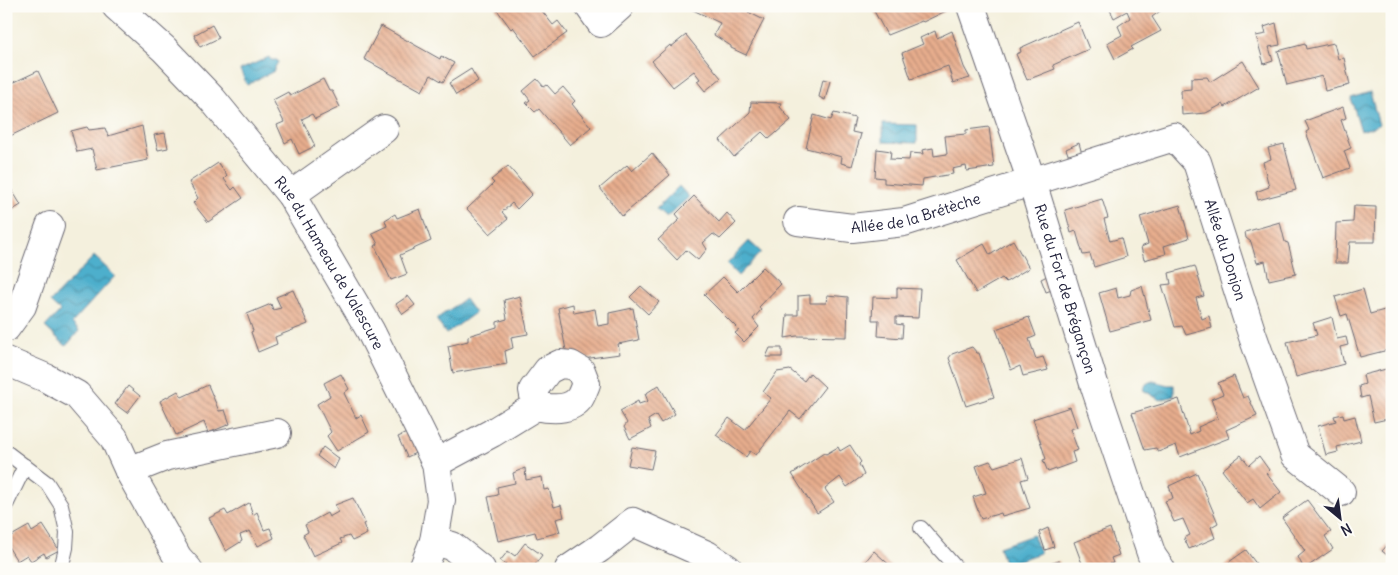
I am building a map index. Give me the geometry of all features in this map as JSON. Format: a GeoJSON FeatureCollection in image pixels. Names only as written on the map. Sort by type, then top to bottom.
{"type":"FeatureCollection","features":[{"type":"Feature","properties":{"kind":"street","name":"Rue du Hameau de Valescure"},"geometry":{"type":"LineString","coordinates":[[116,6],[164,48],[212,99],[291,195],[370,330],[436,463],[441,500],[434,541],[423,569]]}},
{"type":"Feature","properties":{"kind":"street"},"geometry":{"type":"LineString","coordinates":[[589,6],[601,23],[620,6]]}},
{"type":"Feature","properties":{"kind":"street","name":"Rue du Fort de Brégançon"},"geometry":{"type":"LineString","coordinates":[[971,6],[1032,182],[1098,396],[1152,556],[1161,569]]}},
{"type":"Feature","properties":{"kind":"street"},"geometry":{"type":"LineString","coordinates":[[291,195],[384,129]]}},
{"type":"Feature","properties":{"kind":"street","name":"Allée du Donjon"},"geometry":{"type":"LineString","coordinates":[[1032,182],[1174,136],[1197,162],[1252,334],[1295,456],[1341,492]]}},
{"type":"Feature","properties":{"kind":"street","name":"Allée de la Brétèche"},"geometry":{"type":"LineString","coordinates":[[798,222],[852,228],[904,222],[1032,182]]}},
{"type":"Feature","properties":{"kind":"street"},"geometry":{"type":"LineString","coordinates":[[6,328],[22,306],[50,226]]}},
{"type":"Feature","properties":{"kind":"street"},"geometry":{"type":"LineString","coordinates":[[6,361],[46,378],[77,395],[114,438],[129,471],[178,558],[188,569]]}},
{"type":"Feature","properties":{"kind":"street"},"geometry":{"type":"LineString","coordinates":[[436,463],[492,433],[536,406]]}},
{"type":"Feature","properties":{"kind":"street"},"geometry":{"type":"LineString","coordinates":[[129,471],[167,456],[277,433]]}},
{"type":"Feature","properties":{"kind":"street"},"geometry":{"type":"LineString","coordinates":[[569,569],[633,522],[707,555],[728,569]]}},
{"type":"Feature","properties":{"kind":"street"},"geometry":{"type":"LineString","coordinates":[[434,541],[452,546],[481,569]]}},
{"type":"Feature","properties":{"kind":"lane"},"geometry":{"type":"LineString","coordinates":[[6,452],[48,483],[60,505],[68,532],[61,569]]}},
{"type":"Feature","properties":{"kind":"lane"},"geometry":{"type":"LineString","coordinates":[[6,505],[25,466]]}},
{"type":"Feature","properties":{"kind":"lane"},"geometry":{"type":"LineString","coordinates":[[921,528],[957,569]]}},
{"type":"Feature","properties":{"kind":"water"},"geometry":{"type":"Polygon","coordinates":[[[269,57],[271,60],[277,60],[278,62],[274,71],[247,85],[240,70],[269,57]]]}},
{"type":"Feature","properties":{"kind":"water"},"geometry":{"type":"Polygon","coordinates":[[[1370,92],[1379,125],[1361,131],[1351,98],[1370,92]]]}},
{"type":"Feature","properties":{"kind":"water"},"geometry":{"type":"Polygon","coordinates":[[[883,124],[917,125],[917,143],[883,142],[883,124]]]}},
{"type":"Feature","properties":{"kind":"water"},"geometry":{"type":"Polygon","coordinates":[[[679,186],[689,197],[666,218],[656,209],[679,186]]]}},
{"type":"Feature","properties":{"kind":"water"},"geometry":{"type":"Polygon","coordinates":[[[749,241],[761,252],[738,276],[727,264],[749,241]]]}},
{"type":"Feature","properties":{"kind":"water"},"geometry":{"type":"Polygon","coordinates":[[[94,256],[115,276],[72,323],[79,331],[66,346],[45,327],[60,311],[50,302],[94,256]]]}},
{"type":"Feature","properties":{"kind":"water"},"geometry":{"type":"Polygon","coordinates":[[[465,299],[475,313],[446,334],[436,319],[465,299]]]}},
{"type":"Feature","properties":{"kind":"water"},"geometry":{"type":"Polygon","coordinates":[[[1153,381],[1174,385],[1174,396],[1160,400],[1143,390],[1148,383],[1153,381]]]}},
{"type":"Feature","properties":{"kind":"water"},"geometry":{"type":"Polygon","coordinates":[[[1033,535],[1040,553],[1005,565],[999,547],[1033,535]]]}},
{"type":"Feature","properties":{"kind":"building"},"geometry":{"type":"Polygon","coordinates":[[[496,6],[538,6],[553,25],[558,21],[567,33],[535,56],[513,27],[511,29],[496,6]]]}},
{"type":"Feature","properties":{"kind":"building"},"geometry":{"type":"Polygon","coordinates":[[[690,6],[746,6],[750,8],[748,12],[764,20],[746,55],[731,48],[731,46],[714,35],[720,23],[689,8],[690,6]]]}},
{"type":"Feature","properties":{"kind":"building"},"geometry":{"type":"Polygon","coordinates":[[[883,6],[949,6],[950,9],[923,22],[887,35],[874,11],[883,6]]]}},
{"type":"Feature","properties":{"kind":"building"},"geometry":{"type":"Polygon","coordinates":[[[1108,6],[1167,6],[1152,17],[1161,31],[1131,47],[1133,49],[1115,59],[1107,43],[1122,35],[1118,26],[1130,18],[1127,11],[1114,18],[1108,6]]]}},
{"type":"Feature","properties":{"kind":"building"},"geometry":{"type":"Polygon","coordinates":[[[1078,22],[1089,49],[1053,65],[1055,69],[1027,80],[1016,54],[1021,52],[1020,48],[1078,22]]]}},
{"type":"Feature","properties":{"kind":"building"},"geometry":{"type":"Polygon","coordinates":[[[1276,23],[1280,45],[1269,47],[1273,61],[1264,64],[1256,36],[1266,34],[1264,27],[1276,23]]]}},
{"type":"Feature","properties":{"kind":"building"},"geometry":{"type":"Polygon","coordinates":[[[212,25],[219,38],[200,47],[194,35],[212,25]]]}},
{"type":"Feature","properties":{"kind":"building"},"geometry":{"type":"Polygon","coordinates":[[[381,26],[440,59],[441,56],[454,63],[443,82],[431,75],[422,91],[364,59],[381,26]]]}},
{"type":"Feature","properties":{"kind":"building"},"geometry":{"type":"Polygon","coordinates":[[[935,31],[937,38],[952,31],[964,67],[970,78],[953,83],[948,66],[911,79],[902,53],[923,44],[920,38],[935,31]]]}},
{"type":"Feature","properties":{"kind":"building"},"geometry":{"type":"Polygon","coordinates":[[[686,35],[721,78],[705,91],[697,81],[700,79],[694,71],[673,87],[652,61],[670,45],[671,47],[686,35]]]}},
{"type":"Feature","properties":{"kind":"building"},"geometry":{"type":"Polygon","coordinates":[[[1334,43],[1338,59],[1344,58],[1350,85],[1325,91],[1322,76],[1287,85],[1278,51],[1305,44],[1306,49],[1334,43]]]}},
{"type":"Feature","properties":{"kind":"building"},"geometry":{"type":"Polygon","coordinates":[[[1243,61],[1259,87],[1225,107],[1223,104],[1206,113],[1182,115],[1181,90],[1191,89],[1191,78],[1207,77],[1210,82],[1243,61]]]}},
{"type":"Feature","properties":{"kind":"building"},"geometry":{"type":"Polygon","coordinates":[[[471,69],[478,81],[456,95],[449,83],[471,69]]]}},
{"type":"Feature","properties":{"kind":"building"},"geometry":{"type":"Polygon","coordinates":[[[38,71],[58,113],[6,138],[6,86],[38,71]]]}},
{"type":"Feature","properties":{"kind":"building"},"geometry":{"type":"Polygon","coordinates":[[[323,79],[340,107],[315,119],[312,114],[302,119],[315,146],[299,154],[292,139],[285,143],[277,125],[284,122],[273,100],[288,92],[290,96],[323,79]]]}},
{"type":"Feature","properties":{"kind":"building"},"geometry":{"type":"Polygon","coordinates":[[[537,79],[544,87],[547,85],[555,94],[563,87],[575,101],[572,104],[591,127],[570,145],[539,109],[535,112],[526,103],[530,100],[523,91],[537,79]]]}},
{"type":"Feature","properties":{"kind":"building"},"geometry":{"type":"Polygon","coordinates":[[[823,79],[830,81],[825,100],[819,97],[823,79]]]}},
{"type":"Feature","properties":{"kind":"building"},"geometry":{"type":"Polygon","coordinates":[[[751,102],[782,103],[780,107],[791,120],[769,139],[762,132],[734,157],[720,140],[750,112],[751,102]]]}},
{"type":"Feature","properties":{"kind":"building"},"geometry":{"type":"Polygon","coordinates":[[[1343,107],[1346,118],[1341,120],[1351,148],[1344,151],[1350,168],[1323,178],[1306,132],[1309,130],[1305,121],[1343,107]]]}},
{"type":"Feature","properties":{"kind":"building"},"geometry":{"type":"Polygon","coordinates":[[[834,113],[855,118],[852,132],[861,134],[852,166],[841,163],[842,157],[806,148],[814,115],[831,120],[834,113]]]}},
{"type":"Feature","properties":{"kind":"building"},"geometry":{"type":"Polygon","coordinates":[[[142,126],[148,160],[97,170],[92,149],[77,152],[71,131],[87,127],[89,130],[105,128],[108,136],[142,126]]]}},
{"type":"Feature","properties":{"kind":"building"},"geometry":{"type":"Polygon","coordinates":[[[989,127],[994,167],[967,171],[966,166],[952,169],[953,174],[923,179],[922,186],[884,183],[884,178],[875,177],[877,149],[891,151],[890,159],[909,160],[910,153],[923,154],[922,150],[933,148],[934,156],[947,154],[945,136],[966,134],[966,130],[989,127]]]}},
{"type":"Feature","properties":{"kind":"building"},"geometry":{"type":"Polygon","coordinates":[[[165,133],[168,148],[158,150],[154,135],[165,133]]]}},
{"type":"Feature","properties":{"kind":"building"},"geometry":{"type":"Polygon","coordinates":[[[1079,143],[1082,154],[1069,157],[1066,149],[1079,143]]]}},
{"type":"Feature","properties":{"kind":"building"},"geometry":{"type":"Polygon","coordinates":[[[1284,144],[1296,190],[1258,200],[1256,192],[1269,187],[1263,162],[1271,159],[1268,148],[1284,144]]]}},
{"type":"Feature","properties":{"kind":"building"},"geometry":{"type":"Polygon","coordinates":[[[652,153],[670,175],[622,216],[600,188],[627,165],[632,171],[652,153]]]}},
{"type":"Feature","properties":{"kind":"building"},"geometry":{"type":"Polygon","coordinates":[[[218,163],[227,176],[224,179],[232,190],[235,187],[243,198],[208,222],[193,203],[198,198],[189,182],[218,163]]]}},
{"type":"Feature","properties":{"kind":"building"},"geometry":{"type":"Polygon","coordinates":[[[508,166],[532,194],[517,209],[512,203],[502,212],[508,219],[490,234],[467,209],[494,183],[491,180],[508,166]]]}},
{"type":"Feature","properties":{"kind":"building"},"geometry":{"type":"Polygon","coordinates":[[[10,187],[21,205],[11,211],[6,203],[6,189],[10,187]]]}},
{"type":"Feature","properties":{"kind":"building"},"geometry":{"type":"Polygon","coordinates":[[[694,196],[719,222],[727,213],[736,223],[720,239],[713,234],[703,243],[707,249],[698,260],[686,250],[677,260],[658,240],[680,219],[676,214],[694,196]]]}},
{"type":"Feature","properties":{"kind":"building"},"geometry":{"type":"Polygon","coordinates":[[[1102,199],[1108,218],[1104,219],[1110,241],[1121,238],[1126,257],[1094,267],[1090,254],[1083,255],[1076,231],[1071,233],[1065,210],[1102,199]]]}},
{"type":"Feature","properties":{"kind":"building"},"geometry":{"type":"Polygon","coordinates":[[[1180,205],[1189,238],[1164,246],[1166,254],[1144,260],[1141,247],[1148,244],[1140,217],[1180,205]]]}},
{"type":"Feature","properties":{"kind":"building"},"geometry":{"type":"Polygon","coordinates":[[[1354,206],[1376,207],[1375,242],[1350,242],[1348,263],[1335,263],[1336,223],[1353,222],[1354,206]]]}},
{"type":"Feature","properties":{"kind":"building"},"geometry":{"type":"Polygon","coordinates":[[[420,209],[431,241],[400,255],[407,274],[391,280],[375,246],[378,244],[372,233],[387,226],[385,220],[395,214],[397,218],[420,209]]]}},
{"type":"Feature","properties":{"kind":"building"},"geometry":{"type":"Polygon","coordinates":[[[1280,222],[1296,274],[1269,280],[1265,261],[1257,263],[1251,242],[1246,238],[1245,232],[1280,222]]]}},
{"type":"Feature","properties":{"kind":"building"},"geometry":{"type":"Polygon","coordinates":[[[1013,240],[1029,268],[1006,282],[1002,278],[976,293],[957,260],[984,244],[990,255],[1013,240]]]}},
{"type":"Feature","properties":{"kind":"building"},"geometry":{"type":"Polygon","coordinates":[[[1195,266],[1204,296],[1196,298],[1202,319],[1209,316],[1212,328],[1186,335],[1182,326],[1175,327],[1162,285],[1171,284],[1169,273],[1195,266]]]}},
{"type":"Feature","properties":{"kind":"building"},"geometry":{"type":"Polygon","coordinates":[[[763,267],[781,284],[759,307],[761,310],[753,319],[759,327],[744,342],[735,333],[739,330],[704,295],[723,277],[738,292],[763,267]]]}},
{"type":"Feature","properties":{"kind":"building"},"geometry":{"type":"Polygon","coordinates":[[[1047,276],[1052,290],[1046,292],[1041,279],[1047,276]]]}},
{"type":"Feature","properties":{"kind":"building"},"geometry":{"type":"Polygon","coordinates":[[[641,286],[659,302],[648,314],[630,297],[641,286]]]}},
{"type":"Feature","properties":{"kind":"building"},"geometry":{"type":"Polygon","coordinates":[[[1142,286],[1151,320],[1110,331],[1099,293],[1116,288],[1118,298],[1130,295],[1131,290],[1142,286]]]}},
{"type":"Feature","properties":{"kind":"building"},"geometry":{"type":"Polygon","coordinates":[[[897,288],[920,289],[918,318],[896,317],[896,324],[903,325],[902,338],[878,336],[879,320],[872,320],[873,297],[897,298],[897,288]]]}},
{"type":"Feature","properties":{"kind":"building"},"geometry":{"type":"Polygon","coordinates":[[[1363,289],[1370,314],[1388,309],[1392,323],[1392,349],[1360,357],[1347,314],[1341,316],[1335,297],[1363,289]]]}},
{"type":"Feature","properties":{"kind":"building"},"geometry":{"type":"Polygon","coordinates":[[[293,290],[308,324],[275,337],[277,344],[258,352],[247,314],[271,304],[273,310],[281,308],[276,297],[293,290]]]}},
{"type":"Feature","properties":{"kind":"building"},"geometry":{"type":"Polygon","coordinates":[[[810,295],[810,303],[826,303],[827,295],[848,297],[847,337],[797,336],[785,338],[787,315],[798,315],[798,296],[810,295]]]}},
{"type":"Feature","properties":{"kind":"building"},"geometry":{"type":"Polygon","coordinates":[[[408,296],[415,305],[403,314],[396,304],[408,296]]]}},
{"type":"Feature","properties":{"kind":"building"},"geometry":{"type":"Polygon","coordinates":[[[520,296],[528,334],[511,337],[513,348],[505,351],[507,364],[453,373],[448,346],[468,341],[468,336],[497,327],[497,322],[507,319],[504,300],[520,296]]]}},
{"type":"Feature","properties":{"kind":"building"},"geometry":{"type":"Polygon","coordinates":[[[573,304],[574,313],[595,309],[598,326],[609,324],[609,313],[633,308],[639,340],[618,344],[620,354],[568,361],[558,308],[573,304]]]}},
{"type":"Feature","properties":{"kind":"building"},"geometry":{"type":"Polygon","coordinates":[[[1029,317],[1036,336],[1029,339],[1036,359],[1043,357],[1048,370],[1023,376],[1020,366],[1011,370],[996,329],[1029,317]]]}},
{"type":"Feature","properties":{"kind":"building"},"geometry":{"type":"Polygon","coordinates":[[[1332,317],[1337,339],[1346,337],[1348,345],[1340,347],[1344,364],[1296,377],[1287,342],[1317,335],[1313,323],[1332,317]]]}},
{"type":"Feature","properties":{"kind":"building"},"geometry":{"type":"Polygon","coordinates":[[[972,347],[979,353],[994,397],[966,406],[949,358],[952,354],[972,347]]]}},
{"type":"Feature","properties":{"kind":"building"},"geometry":{"type":"Polygon","coordinates":[[[770,348],[782,348],[782,357],[766,357],[770,348]]]}},
{"type":"Feature","properties":{"kind":"building"},"geometry":{"type":"Polygon","coordinates":[[[1392,368],[1392,418],[1374,422],[1368,396],[1361,398],[1359,386],[1365,384],[1363,375],[1392,368]]]}},
{"type":"Feature","properties":{"kind":"building"},"geometry":{"type":"Polygon","coordinates":[[[790,370],[804,381],[810,373],[825,387],[800,419],[790,411],[756,455],[750,451],[746,457],[716,435],[729,418],[745,430],[771,398],[763,392],[777,372],[790,370]]]}},
{"type":"Feature","properties":{"kind":"building"},"geometry":{"type":"Polygon","coordinates":[[[341,374],[349,389],[344,393],[356,418],[361,415],[369,432],[337,451],[327,436],[331,432],[317,404],[330,396],[324,383],[341,374]]]}},
{"type":"Feature","properties":{"kind":"building"},"geometry":{"type":"Polygon","coordinates":[[[1234,376],[1243,398],[1248,396],[1257,416],[1226,430],[1229,438],[1180,457],[1176,445],[1158,452],[1156,448],[1145,450],[1132,413],[1179,399],[1190,435],[1199,431],[1198,427],[1218,418],[1211,399],[1223,394],[1218,383],[1234,376]]]}},
{"type":"Feature","properties":{"kind":"building"},"geometry":{"type":"Polygon","coordinates":[[[208,385],[219,411],[225,410],[230,424],[208,433],[204,422],[176,435],[160,401],[178,391],[182,397],[208,385]]]}},
{"type":"Feature","properties":{"kind":"building"},"geometry":{"type":"Polygon","coordinates":[[[659,385],[675,414],[661,423],[656,415],[648,420],[651,428],[630,439],[624,427],[627,423],[620,411],[638,401],[639,404],[648,401],[645,394],[659,385]]]}},
{"type":"Feature","properties":{"kind":"building"},"geometry":{"type":"Polygon","coordinates":[[[128,386],[140,396],[127,413],[115,404],[128,386]]]}},
{"type":"Feature","properties":{"kind":"building"},"geometry":{"type":"Polygon","coordinates":[[[1070,407],[1077,427],[1070,429],[1078,450],[1072,452],[1075,462],[1048,472],[1043,460],[1046,459],[1033,419],[1070,407]]]}},
{"type":"Feature","properties":{"kind":"building"},"geometry":{"type":"Polygon","coordinates":[[[1343,414],[1344,419],[1355,416],[1361,441],[1337,447],[1338,452],[1326,455],[1318,426],[1336,421],[1334,416],[1343,414]]]}},
{"type":"Feature","properties":{"kind":"building"},"geometry":{"type":"Polygon","coordinates":[[[413,430],[422,450],[407,457],[398,437],[413,430]]]}},
{"type":"Feature","properties":{"kind":"building"},"geometry":{"type":"Polygon","coordinates":[[[850,445],[861,462],[859,464],[864,475],[847,487],[840,477],[825,489],[834,502],[817,513],[792,474],[824,453],[826,454],[838,447],[840,451],[850,445]]]}},
{"type":"Feature","properties":{"kind":"building"},"geometry":{"type":"Polygon","coordinates":[[[323,447],[339,459],[334,469],[317,456],[323,447]]]}},
{"type":"Feature","properties":{"kind":"building"},"geometry":{"type":"Polygon","coordinates":[[[632,447],[655,451],[651,469],[628,465],[632,447]]]}},
{"type":"Feature","properties":{"kind":"building"},"geometry":{"type":"Polygon","coordinates":[[[1241,455],[1249,465],[1259,456],[1269,470],[1266,473],[1281,492],[1260,509],[1253,499],[1247,503],[1222,470],[1241,455]]]}},
{"type":"Feature","properties":{"kind":"building"},"geometry":{"type":"Polygon","coordinates":[[[1022,458],[1028,478],[1021,480],[1030,508],[1002,516],[1001,513],[981,519],[973,497],[986,493],[976,466],[990,461],[994,467],[1022,458]]]}},
{"type":"Feature","properties":{"kind":"building"},"geometry":{"type":"Polygon","coordinates":[[[525,468],[526,480],[542,477],[544,490],[549,489],[554,507],[561,505],[564,517],[556,519],[560,532],[537,538],[535,532],[498,541],[488,497],[498,495],[497,487],[515,483],[513,473],[525,468]]]}},
{"type":"Feature","properties":{"kind":"building"},"geometry":{"type":"Polygon","coordinates":[[[1197,473],[1218,523],[1211,527],[1215,538],[1189,549],[1184,538],[1190,535],[1183,519],[1174,522],[1165,501],[1173,498],[1169,486],[1197,473]]]}},
{"type":"Feature","properties":{"kind":"building"},"geometry":{"type":"Polygon","coordinates":[[[353,498],[365,523],[363,524],[367,534],[352,541],[349,536],[340,539],[342,543],[313,556],[303,535],[308,532],[305,525],[327,513],[329,517],[338,512],[335,505],[353,498]]]}},
{"type":"Feature","properties":{"kind":"building"},"geometry":{"type":"Polygon","coordinates":[[[1307,500],[1331,532],[1325,536],[1333,549],[1304,569],[1298,557],[1305,551],[1282,518],[1307,500]]]}},
{"type":"Feature","properties":{"kind":"building"},"geometry":{"type":"Polygon","coordinates":[[[249,503],[253,515],[257,512],[264,530],[270,528],[274,538],[258,546],[250,531],[240,535],[242,541],[226,551],[209,518],[225,510],[228,515],[249,503]]]}},
{"type":"Feature","properties":{"kind":"building"},"geometry":{"type":"Polygon","coordinates":[[[43,525],[59,550],[46,557],[44,553],[31,561],[27,555],[17,561],[6,543],[6,539],[29,526],[32,532],[43,525]]]}},
{"type":"Feature","properties":{"kind":"building"},"geometry":{"type":"Polygon","coordinates":[[[1048,528],[1054,547],[1045,550],[1039,532],[1048,528]]]}},
{"type":"Feature","properties":{"kind":"building"},"geometry":{"type":"Polygon","coordinates":[[[1110,528],[1119,555],[1111,558],[1113,563],[1110,564],[1112,569],[1084,569],[1074,542],[1110,528]]]}},
{"type":"Feature","properties":{"kind":"building"},"geometry":{"type":"Polygon","coordinates":[[[1392,541],[1392,559],[1382,551],[1392,541]]]}},
{"type":"Feature","properties":{"kind":"building"},"geometry":{"type":"Polygon","coordinates":[[[525,543],[542,555],[532,569],[512,569],[500,561],[508,551],[515,556],[525,543]]]}},
{"type":"Feature","properties":{"kind":"building"},"geometry":{"type":"Polygon","coordinates":[[[1246,550],[1260,569],[1219,569],[1222,567],[1246,550]]]}},
{"type":"Feature","properties":{"kind":"building"},"geometry":{"type":"Polygon","coordinates":[[[874,551],[894,569],[859,569],[874,551]]]}},
{"type":"Feature","properties":{"kind":"building"},"geometry":{"type":"Polygon","coordinates":[[[1059,561],[1061,569],[1037,569],[1037,568],[1059,561]]]}}]}
